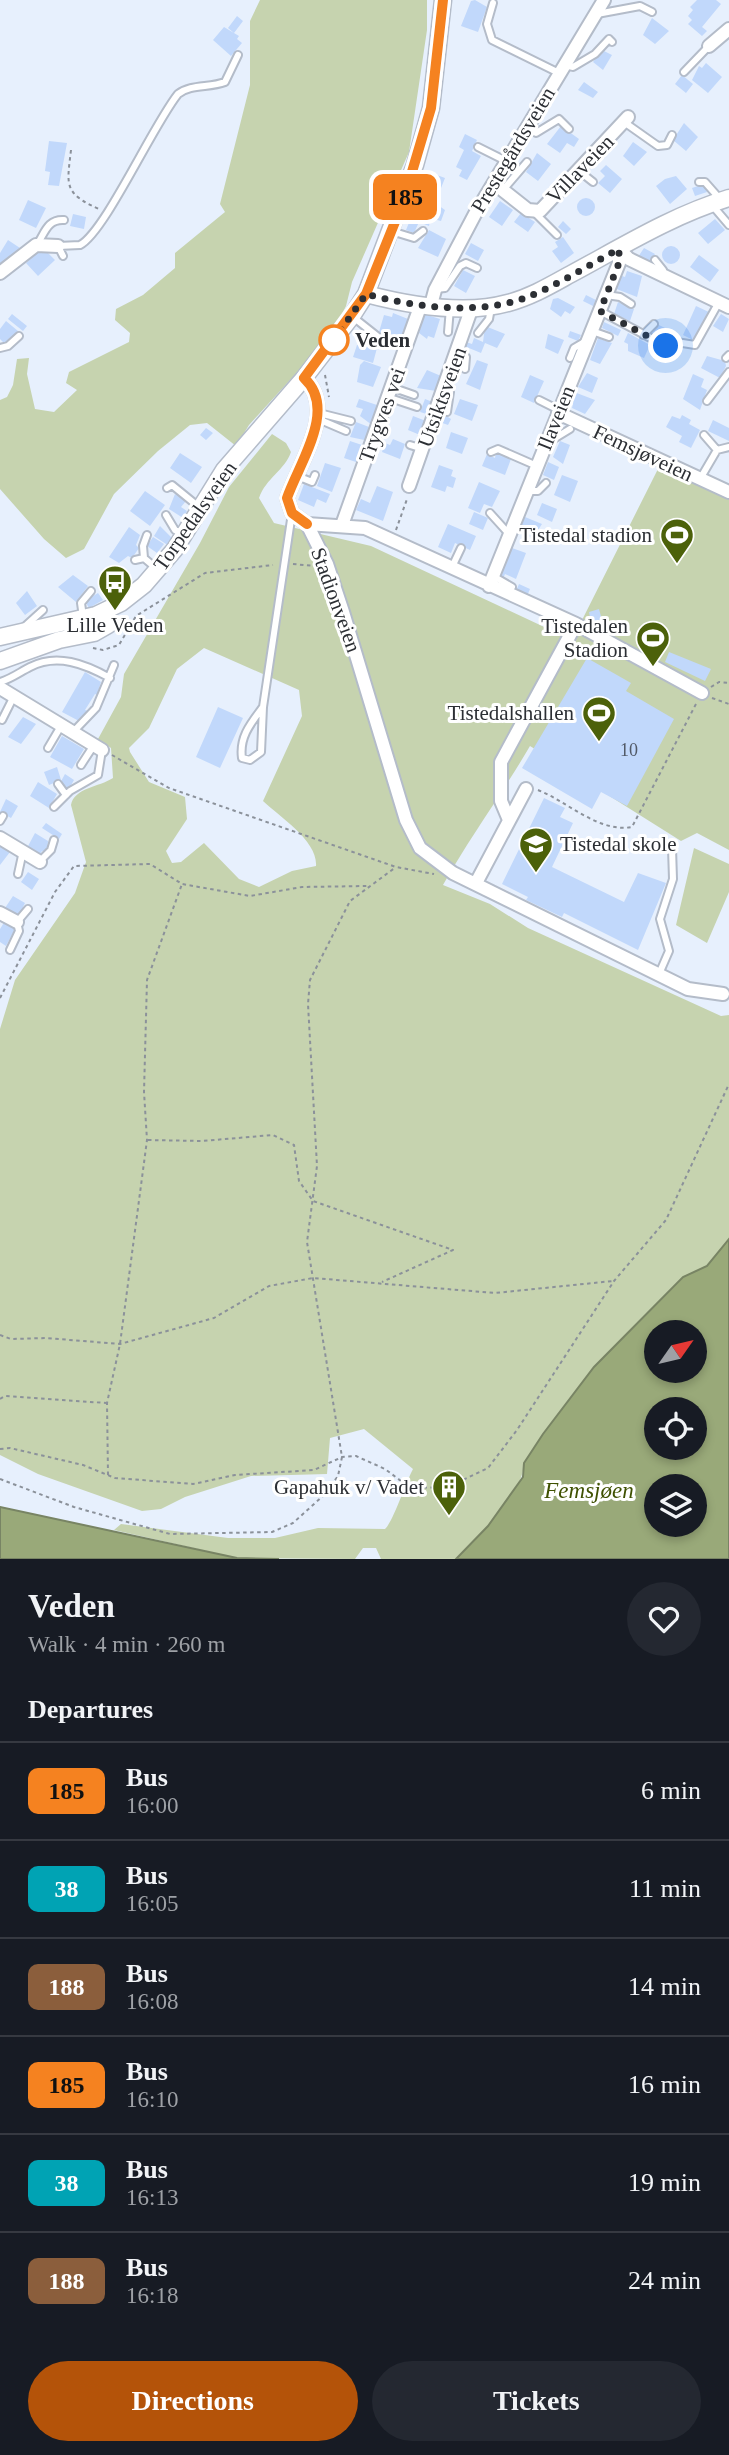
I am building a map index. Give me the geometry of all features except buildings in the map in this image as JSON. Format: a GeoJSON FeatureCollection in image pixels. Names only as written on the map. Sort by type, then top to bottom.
{"type":"FeatureCollection","features":[{"type":"Feature","properties":{"kind":"main road","name":"Torpedalsveien"},"geometry":{"type":"LineString","coordinates":[[0,661],[58,640],[102,630],[108,625],[107,611],[133,594],[159,571],[224,470],[304,378],[352,316],[366,294],[403,202],[431,108],[443,0]]}},
{"type":"Feature","properties":{"kind":"main road"},"geometry":{"type":"LineString","coordinates":[[366,294],[429,299],[450,306],[490,306],[536,293],[668,221],[720,200]]}},
{"type":"Feature","properties":{"kind":"main road"},"geometry":{"type":"LineString","coordinates":[[0,637],[84,619],[107,611]]}},
{"type":"Feature","properties":{"kind":"street","name":"Prestegårdsveien"},"geometry":{"type":"LineString","coordinates":[[429,299],[499,187],[508,162],[527,128],[604,0]]}},
{"type":"Feature","properties":{"kind":"street"},"geometry":{"type":"LineString","coordinates":[[709,46],[729,29]]}},
{"type":"Feature","properties":{"kind":"street","name":"Villaveien"},"geometry":{"type":"LineString","coordinates":[[499,187],[534,212],[556,202],[626,120]]}},
{"type":"Feature","properties":{"kind":"street"},"geometry":{"type":"LineString","coordinates":[[0,273],[37,245],[61,251]]}},
{"type":"Feature","properties":{"kind":"street"},"geometry":{"type":"LineString","coordinates":[[619,249],[660,275],[724,304]]}},
{"type":"Feature","properties":{"kind":"street","name":"Ilaveien"},"geometry":{"type":"LineString","coordinates":[[491,581],[509,534],[527,501],[537,466],[619,263],[619,249]]}},
{"type":"Feature","properties":{"kind":"street","name":"Trygves vei"},"geometry":{"type":"LineString","coordinates":[[342,525],[429,299]]}},
{"type":"Feature","properties":{"kind":"street","name":"Utsiktsveien"},"geometry":{"type":"LineString","coordinates":[[409,486],[416,447],[433,434],[472,307]]}},
{"type":"Feature","properties":{"kind":"street"},"geometry":{"type":"LineString","coordinates":[[304,378],[316,393],[318,416],[287,498],[292,513],[307,524]]}},
{"type":"Feature","properties":{"kind":"street","name":"Femsjøveien"},"geometry":{"type":"LineString","coordinates":[[559,412],[729,492]]}},
{"type":"Feature","properties":{"kind":"street","name":"Stadionveien"},"geometry":{"type":"LineString","coordinates":[[702,693],[491,581],[451,569],[361,522],[342,525],[307,524],[327,564],[414,837],[429,857],[453,873],[688,989],[723,995]]}},
{"type":"Feature","properties":{"kind":"street"},"geometry":{"type":"LineString","coordinates":[[509,820],[501,801],[501,762],[576,624]]}},
{"type":"Feature","properties":{"kind":"street"},"geometry":{"type":"LineString","coordinates":[[0,688],[34,713],[68,728],[98,748]]}},
{"type":"Feature","properties":{"kind":"street"},"geometry":{"type":"LineString","coordinates":[[476,883],[526,789]]}},
{"type":"Feature","properties":{"kind":"street"},"geometry":{"type":"LineString","coordinates":[[0,838],[40,862]]}},
{"type":"Feature","properties":{"kind":"street"},"geometry":{"type":"LineString","coordinates":[[0,913],[16,922]]}},
{"type":"Feature","properties":{"kind":"lane"},"geometry":{"type":"LineString","coordinates":[[494,3],[487,24],[492,40],[507,50],[561,69],[573,67],[594,54],[609,39],[612,42]]}},
{"type":"Feature","properties":{"kind":"lane"},"geometry":{"type":"LineString","coordinates":[[595,14],[603,15],[640,6],[652,12]]}},
{"type":"Feature","properties":{"kind":"lane"},"geometry":{"type":"LineString","coordinates":[[684,72],[709,46]]}},
{"type":"Feature","properties":{"kind":"lane"},"geometry":{"type":"LineString","coordinates":[[61,251],[85,243],[96,231],[178,94],[187,88],[211,88],[225,82],[238,55]]}},
{"type":"Feature","properties":{"kind":"lane"},"geometry":{"type":"LineString","coordinates":[[527,128],[536,133],[541,132],[559,119],[569,129]]}},
{"type":"Feature","properties":{"kind":"lane"},"geometry":{"type":"LineString","coordinates":[[626,120],[657,146],[667,145],[672,135]]}},
{"type":"Feature","properties":{"kind":"lane"},"geometry":{"type":"LineString","coordinates":[[478,148],[508,162]]}},
{"type":"Feature","properties":{"kind":"lane"},"geometry":{"type":"LineString","coordinates":[[499,187],[527,162]]}},
{"type":"Feature","properties":{"kind":"lane"},"geometry":{"type":"LineString","coordinates":[[579,172],[593,182]]}},
{"type":"Feature","properties":{"kind":"lane"},"geometry":{"type":"LineString","coordinates":[[699,182],[705,182],[720,200],[729,225]]}},
{"type":"Feature","properties":{"kind":"lane"},"geometry":{"type":"LineString","coordinates":[[403,202],[423,211]]}},
{"type":"Feature","properties":{"kind":"lane"},"geometry":{"type":"LineString","coordinates":[[534,212],[557,235]]}},
{"type":"Feature","properties":{"kind":"lane"},"geometry":{"type":"LineString","coordinates":[[37,245],[49,224],[56,219],[64,219]]}},
{"type":"Feature","properties":{"kind":"lane"},"geometry":{"type":"LineString","coordinates":[[391,231],[414,239],[424,231]]}},
{"type":"Feature","properties":{"kind":"lane"},"geometry":{"type":"LineString","coordinates":[[655,260],[663,270],[660,275]]}},
{"type":"Feature","properties":{"kind":"lane"},"geometry":{"type":"LineString","coordinates":[[429,299],[445,288],[460,266],[466,263],[477,268]]}},
{"type":"Feature","properties":{"kind":"lane"},"geometry":{"type":"LineString","coordinates":[[606,295],[620,297],[631,304]]}},
{"type":"Feature","properties":{"kind":"lane"},"geometry":{"type":"LineString","coordinates":[[600,311],[643,335],[670,343],[695,345],[724,304]]}},
{"type":"Feature","properties":{"kind":"lane"},"geometry":{"type":"LineString","coordinates":[[448,332],[450,306]]}},
{"type":"Feature","properties":{"kind":"lane"},"geometry":{"type":"LineString","coordinates":[[478,333],[489,319],[490,306]]}},
{"type":"Feature","properties":{"kind":"lane"},"geometry":{"type":"LineString","coordinates":[[352,316],[377,336]]}},
{"type":"Feature","properties":{"kind":"lane"},"geometry":{"type":"LineString","coordinates":[[643,335],[654,324]]}},
{"type":"Feature","properties":{"kind":"lane"},"geometry":{"type":"LineString","coordinates":[[590,335],[609,337]]}},
{"type":"Feature","properties":{"kind":"lane"},"geometry":{"type":"LineString","coordinates":[[0,348],[8,346],[19,336]]}},
{"type":"Feature","properties":{"kind":"lane"},"geometry":{"type":"LineString","coordinates":[[459,350],[466,357],[465,369]]}},
{"type":"Feature","properties":{"kind":"lane"},"geometry":{"type":"LineString","coordinates":[[707,401],[729,372]]}},
{"type":"Feature","properties":{"kind":"lane"},"geometry":{"type":"LineString","coordinates":[[446,388],[450,392],[447,412]]}},
{"type":"Feature","properties":{"kind":"lane"},"geometry":{"type":"LineString","coordinates":[[392,393],[414,395]]}},
{"type":"Feature","properties":{"kind":"lane"},"geometry":{"type":"LineString","coordinates":[[392,393],[417,407]]}},
{"type":"Feature","properties":{"kind":"lane"},"geometry":{"type":"LineString","coordinates":[[539,400],[559,412]]}},
{"type":"Feature","properties":{"kind":"lane"},"geometry":{"type":"LineString","coordinates":[[318,416],[351,421]]}},
{"type":"Feature","properties":{"kind":"lane"},"geometry":{"type":"LineString","coordinates":[[318,416],[346,431]]}},
{"type":"Feature","properties":{"kind":"lane"},"geometry":{"type":"LineString","coordinates":[[547,456],[550,438],[570,429]]}},
{"type":"Feature","properties":{"kind":"lane"},"geometry":{"type":"LineString","coordinates":[[704,435],[717,450]]}},
{"type":"Feature","properties":{"kind":"lane"},"geometry":{"type":"LineString","coordinates":[[700,479],[717,450],[729,447]]}},
{"type":"Feature","properties":{"kind":"lane"},"geometry":{"type":"LineString","coordinates":[[491,452],[498,449],[537,466]]}},
{"type":"Feature","properties":{"kind":"lane"},"geometry":{"type":"LineString","coordinates":[[295,476],[312,482],[315,475]]}},
{"type":"Feature","properties":{"kind":"lane"},"geometry":{"type":"LineString","coordinates":[[527,501],[546,483]]}},
{"type":"Feature","properties":{"kind":"lane"},"geometry":{"type":"LineString","coordinates":[[167,488],[172,485],[180,489],[201,508]]}},
{"type":"Feature","properties":{"kind":"lane"},"geometry":{"type":"LineString","coordinates":[[263,707],[245,731],[240,747],[242,758],[250,760],[261,752],[263,707],[292,513]]}},
{"type":"Feature","properties":{"kind":"lane"},"geometry":{"type":"LineString","coordinates":[[490,513],[509,534]]}},
{"type":"Feature","properties":{"kind":"lane"},"geometry":{"type":"LineString","coordinates":[[166,515],[175,530],[184,535]]}},
{"type":"Feature","properties":{"kind":"lane"},"geometry":{"type":"LineString","coordinates":[[147,536],[143,546],[144,558],[159,571]]}},
{"type":"Feature","properties":{"kind":"lane"},"geometry":{"type":"LineString","coordinates":[[451,569],[461,548]]}},
{"type":"Feature","properties":{"kind":"lane"},"geometry":{"type":"LineString","coordinates":[[135,560],[144,558]]}},
{"type":"Feature","properties":{"kind":"lane"},"geometry":{"type":"LineString","coordinates":[[491,581],[512,587]]}},
{"type":"Feature","properties":{"kind":"lane"},"geometry":{"type":"LineString","coordinates":[[84,619],[81,603],[91,592]]}},
{"type":"Feature","properties":{"kind":"lane"},"geometry":{"type":"LineString","coordinates":[[20,634],[23,626],[43,610]]}},
{"type":"Feature","properties":{"kind":"lane"},"geometry":{"type":"LineString","coordinates":[[0,682],[46,661],[63,660],[94,669],[110,678]]}},
{"type":"Feature","properties":{"kind":"lane"},"geometry":{"type":"LineString","coordinates":[[48,748],[68,728],[96,708],[114,665]]}},
{"type":"Feature","properties":{"kind":"lane"},"geometry":{"type":"LineString","coordinates":[[2,720],[14,696]]}},
{"type":"Feature","properties":{"kind":"lane"},"geometry":{"type":"LineString","coordinates":[[81,765],[98,748]]}},
{"type":"Feature","properties":{"kind":"lane"},"geometry":{"type":"LineString","coordinates":[[54,807],[66,795],[98,775],[98,748]]}},
{"type":"Feature","properties":{"kind":"lane"},"geometry":{"type":"LineString","coordinates":[[58,784],[66,795]]}},
{"type":"Feature","properties":{"kind":"lane"},"geometry":{"type":"LineString","coordinates":[[40,862],[51,850],[54,840]]}},
{"type":"Feature","properties":{"kind":"lane"},"geometry":{"type":"LineString","coordinates":[[659,974],[669,951],[660,919],[673,879],[672,848]]}},
{"type":"Feature","properties":{"kind":"lane"},"geometry":{"type":"LineString","coordinates":[[18,874],[23,851]]}},
{"type":"Feature","properties":{"kind":"lane"},"geometry":{"type":"LineString","coordinates":[[10,950],[19,931],[16,922],[28,909]]}},
{"type":"Feature","properties":{"kind":"path"},"geometry":{"type":"LineString","coordinates":[[71,150],[67,183],[72,193],[78,200],[106,212]]}},
{"type":"Feature","properties":{"kind":"path"},"geometry":{"type":"LineString","coordinates":[[391,540],[406,509],[409,486]]}},
{"type":"Feature","properties":{"kind":"path"},"geometry":{"type":"LineString","coordinates":[[86,647],[103,650],[120,645],[136,616],[205,573],[283,564],[320,567]]}},
{"type":"Feature","properties":{"kind":"path"},"geometry":{"type":"LineString","coordinates":[[526,789],[540,791],[619,830],[632,827],[702,693],[719,682],[729,683]]}},
{"type":"Feature","properties":{"kind":"path"},"geometry":{"type":"LineString","coordinates":[[702,693],[729,704]]}},
{"type":"Feature","properties":{"kind":"path"},"geometry":{"type":"LineString","coordinates":[[0,1479],[74,1507],[170,1534],[272,1532],[293,1523],[324,1495],[338,1476],[342,1457],[307,1242],[317,1166],[308,1017],[310,980],[350,901],[396,867],[169,788],[98,748]]}},
{"type":"Feature","properties":{"kind":"path"},"geometry":{"type":"LineString","coordinates":[[0,998],[55,892],[74,866],[150,864],[182,884],[250,896],[302,887],[368,886]]}},
{"type":"Feature","properties":{"kind":"path"},"geometry":{"type":"LineString","coordinates":[[108,1475],[107,1403],[120,1344],[147,1140],[144,1092],[147,980],[182,884]]}},
{"type":"Feature","properties":{"kind":"path"},"geometry":{"type":"LineString","coordinates":[[0,1449],[83,1465],[108,1475],[193,1484],[234,1475],[314,1470],[342,1457],[356,1456],[385,1469],[409,1487],[446,1488],[488,1468],[517,1430],[614,1281],[666,1220],[729,1084]]}},
{"type":"Feature","properties":{"kind":"path"},"geometry":{"type":"LineString","coordinates":[[147,1140],[202,1141],[273,1135],[294,1145],[299,1181],[313,1201],[453,1250],[380,1283]]}},
{"type":"Feature","properties":{"kind":"path"},"geometry":{"type":"LineString","coordinates":[[0,1335],[11,1339],[46,1338],[120,1344],[214,1318],[269,1286],[313,1278],[495,1293],[614,1281]]}},
{"type":"Feature","properties":{"kind":"path"},"geometry":{"type":"LineString","coordinates":[[0,1399],[5,1396],[107,1403]]}},
{"type":"Feature","properties":{"kind":"shaded area"},"geometry":{"type":"Polygon","coordinates":[[[260,0],[427,0],[427,30],[409,152],[332,334],[249,425],[236,446],[207,423],[190,425],[158,451],[114,494],[84,549],[66,558],[44,539],[0,489],[0,400],[7,397],[13,385],[17,359],[29,358],[27,374],[35,409],[54,412],[77,390],[66,383],[69,372],[129,342],[130,333],[115,320],[116,309],[143,295],[175,268],[175,253],[225,212],[220,204],[250,85],[250,21],[260,0]]]}},
{"type":"Feature","properties":{"kind":"shaded area"},"geometry":{"type":"Polygon","coordinates":[[[272,434],[286,443],[291,452],[259,498],[274,523],[371,546],[572,640],[660,465],[729,497],[729,850],[697,833],[681,841],[530,746],[443,885],[490,904],[528,928],[721,1016],[729,1015],[729,1239],[707,1266],[683,1277],[594,1367],[524,1463],[522,1475],[508,1501],[456,1559],[381,1559],[376,1548],[363,1548],[355,1559],[237,1558],[114,1530],[121,1524],[228,1538],[275,1538],[318,1528],[385,1529],[413,1469],[364,1429],[330,1438],[327,1474],[251,1476],[185,1497],[161,1509],[142,1511],[38,1474],[0,1455],[0,1029],[15,980],[75,893],[86,862],[71,805],[73,799],[82,791],[113,778],[111,748],[98,739],[121,697],[124,674],[200,543],[229,487],[272,434]],[[204,648],[177,669],[149,728],[129,748],[149,782],[185,797],[187,819],[166,851],[172,863],[181,862],[204,843],[239,879],[259,887],[292,871],[316,866],[315,857],[305,839],[263,801],[302,716],[299,690],[204,648]]]}},
{"type":"Feature","properties":{"kind":"shaded area"},"geometry":{"type":"Polygon","coordinates":[[[694,848],[729,864],[729,892],[707,943],[676,925],[694,848]]]}},
{"type":"Feature","properties":{"kind":"water","name":"Femsjøen"},"geometry":{"type":"Polygon","coordinates":[[[729,1239],[729,1559],[456,1559],[488,1526],[523,1477],[524,1463],[543,1434],[594,1367],[683,1277],[707,1266],[729,1239]]]}},
{"type":"Feature","properties":{"kind":"water"},"geometry":{"type":"Polygon","coordinates":[[[0,1507],[237,1558],[279,1559],[0,1559],[0,1507]]]}},
{"type":"Feature","properties":{"kind":"bus line","name":"185"},"geometry":{"type":"LineString","coordinates":[[307,524],[292,513],[287,498],[320,409],[312,385],[304,378],[366,294],[403,202],[431,108],[443,0]]}},
{"type":"Feature","properties":{"kind":"place","name":"Veden"},"geometry":{"type":"Point","coordinates":[334,340]}},
{"type":"Feature","properties":{"kind":"place","name":"Tistedal stadion"},"geometry":{"type":"Point","coordinates":[677,565]}},
{"type":"Feature","properties":{"kind":"place","name":"Lille Veden"},"geometry":{"type":"Point","coordinates":[115,612]}},
{"type":"Feature","properties":{"kind":"place","name":"Tistedalen Stadion"},"geometry":{"type":"Point","coordinates":[653,668]}},
{"type":"Feature","properties":{"kind":"place","name":"Tistedalshallen"},"geometry":{"type":"Point","coordinates":[599,743]}},
{"type":"Feature","properties":{"kind":"place","name":"Tistedal skole"},"geometry":{"type":"Point","coordinates":[536,874]}},
{"type":"Feature","properties":{"kind":"place","name":"Gapahuk v/ Vadet"},"geometry":{"type":"Point","coordinates":[449,1517]}},
{"type":"Feature","properties":{"kind":"route"},"geometry":{"type":"LineString","coordinates":[[334,340],[366,294],[381,299],[421,304],[472,307],[499,305],[536,293],[619,249],[619,263],[600,311],[666,346]]}}]}
